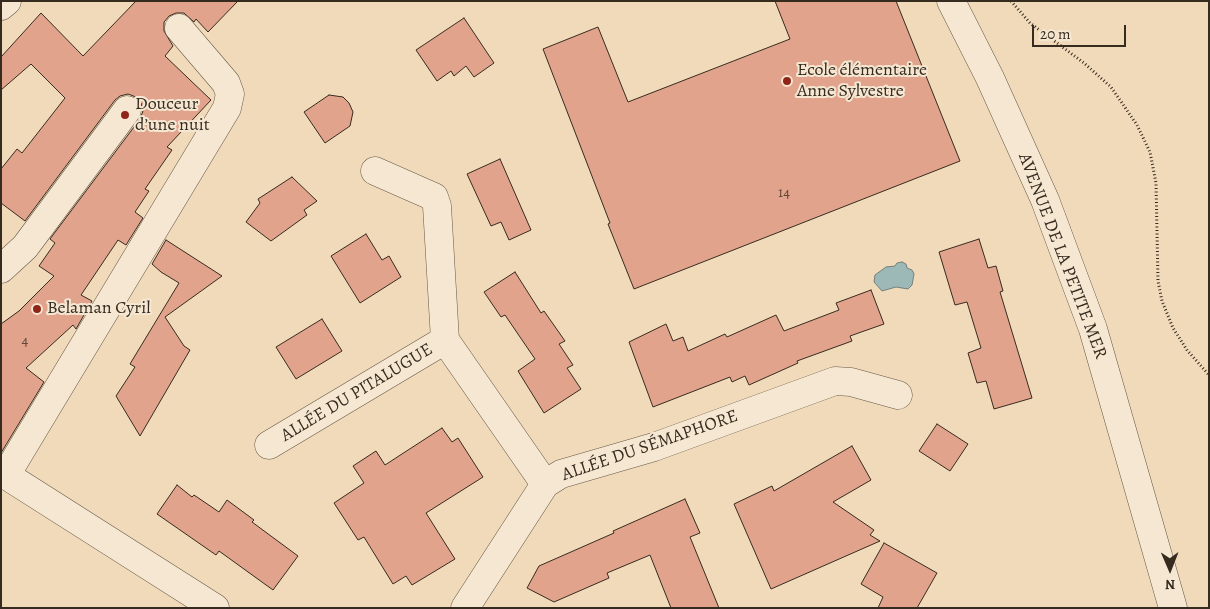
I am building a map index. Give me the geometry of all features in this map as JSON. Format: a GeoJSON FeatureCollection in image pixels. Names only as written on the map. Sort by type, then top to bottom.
{"type":"FeatureCollection","features":[{"type":"Feature","properties":{"kind":"street"},"geometry":{"type":"LineString","coordinates":[[1,6],[7,1]]}},
{"type":"Feature","properties":{"kind":"street","name":"AVENUE DE LA PETITE MER"},"geometry":{"type":"LineString","coordinates":[[950,1],[990,78],[1045,200],[1093,329],[1173,608]]}},
{"type":"Feature","properties":{"kind":"street"},"geometry":{"type":"LineString","coordinates":[[179,28],[226,83],[230,94],[227,108],[4,473],[215,608]]}},
{"type":"Feature","properties":{"kind":"street"},"geometry":{"type":"LineString","coordinates":[[1,269],[26,247],[127,110]]}},
{"type":"Feature","properties":{"kind":"street","name":"ALLÉE DU PITALUGUE"},"geometry":{"type":"LineString","coordinates":[[375,170],[434,197],[438,206],[445,340],[545,484]]}},
{"type":"Feature","properties":{"kind":"street","name":"ALLÉE DU PITALUGUE"},"geometry":{"type":"LineString","coordinates":[[269,445],[445,340]]}},
{"type":"Feature","properties":{"kind":"street","name":"ALLÉE DU SÉMAPHORE"},"geometry":{"type":"LineString","coordinates":[[465,608],[545,484],[561,474],[654,447],[835,381],[851,382],[898,395]]}},
{"type":"Feature","properties":{"kind":"path"},"geometry":{"type":"LineString","coordinates":[[1011,1],[1030,23],[1084,64],[1110,87],[1137,125],[1150,152],[1156,183],[1158,281],[1162,301],[1173,328],[1187,350],[1209,375]]}},
{"type":"Feature","properties":{"kind":"water"},"geometry":{"type":"Polygon","coordinates":[[[902,262],[914,274],[912,285],[908,289],[896,287],[882,291],[874,282],[875,275],[886,267],[895,266],[897,263],[902,262]]]}},
{"type":"Feature","properties":{"kind":"building"},"geometry":{"type":"Polygon","coordinates":[[[136,1],[238,1],[208,32],[196,19],[194,22],[184,13],[176,13],[169,16],[164,22],[164,31],[173,46],[165,56],[211,100],[167,147],[172,150],[145,189],[149,191],[135,212],[143,218],[126,245],[118,240],[81,295],[92,301],[76,329],[73,325],[26,368],[44,382],[1,453],[1,324],[19,311],[54,276],[39,266],[55,243],[50,239],[140,119],[143,111],[141,103],[136,97],[128,94],[120,96],[115,100],[25,221],[1,203],[1,169],[17,149],[22,153],[65,98],[31,64],[1,90],[1,57],[41,13],[83,56],[136,1]]]}},
{"type":"Feature","properties":{"kind":"building"},"geometry":{"type":"Polygon","coordinates":[[[775,1],[896,1],[960,161],[634,289],[543,49],[598,27],[628,102],[790,39],[775,1]]]}},
{"type":"Feature","properties":{"kind":"building"},"geometry":{"type":"Polygon","coordinates":[[[464,18],[494,63],[474,77],[466,66],[454,76],[451,71],[437,81],[416,50],[464,18]]]}},
{"type":"Feature","properties":{"kind":"building"},"geometry":{"type":"Polygon","coordinates":[[[329,95],[343,97],[349,103],[353,112],[350,126],[325,143],[304,112],[329,95]]]}},
{"type":"Feature","properties":{"kind":"building"},"geometry":{"type":"Polygon","coordinates":[[[500,159],[531,230],[509,240],[501,222],[491,226],[467,174],[500,159]]]}},
{"type":"Feature","properties":{"kind":"building"},"geometry":{"type":"Polygon","coordinates":[[[292,177],[317,201],[304,210],[307,215],[271,241],[246,222],[260,203],[258,199],[292,177]]]}},
{"type":"Feature","properties":{"kind":"building"},"geometry":{"type":"Polygon","coordinates":[[[366,234],[382,260],[389,256],[401,277],[360,303],[331,256],[366,234]]]}},
{"type":"Feature","properties":{"kind":"building"},"geometry":{"type":"Polygon","coordinates":[[[979,239],[988,268],[996,266],[1003,291],[1000,292],[1032,398],[994,409],[986,381],[977,383],[968,353],[981,348],[967,302],[955,305],[939,252],[979,239]]]}},
{"type":"Feature","properties":{"kind":"building"},"geometry":{"type":"Polygon","coordinates":[[[166,240],[222,276],[165,317],[184,346],[190,350],[140,436],[116,396],[135,367],[130,364],[179,283],[152,264],[166,240]]]}},
{"type":"Feature","properties":{"kind":"building"},"geometry":{"type":"Polygon","coordinates":[[[515,272],[541,313],[544,311],[565,341],[559,344],[573,365],[567,368],[581,389],[544,413],[518,371],[535,359],[505,315],[501,317],[484,292],[515,272]]]}},
{"type":"Feature","properties":{"kind":"building"},"geometry":{"type":"Polygon","coordinates":[[[871,290],[884,324],[850,336],[852,341],[797,361],[798,363],[749,385],[745,376],[732,382],[730,377],[653,407],[629,342],[666,324],[673,341],[683,337],[688,351],[725,334],[727,337],[776,315],[784,331],[839,310],[836,303],[871,290]]]}},
{"type":"Feature","properties":{"kind":"building"},"geometry":{"type":"Polygon","coordinates":[[[322,319],[342,351],[296,379],[276,347],[322,319]]]}},
{"type":"Feature","properties":{"kind":"building"},"geometry":{"type":"Polygon","coordinates":[[[937,424],[968,444],[950,471],[919,451],[937,424]]]}},
{"type":"Feature","properties":{"kind":"building"},"geometry":{"type":"Polygon","coordinates":[[[442,428],[452,442],[458,438],[483,477],[426,513],[455,559],[412,585],[406,576],[393,584],[364,537],[358,540],[334,503],[364,483],[353,466],[376,451],[385,465],[442,428]]]}},
{"type":"Feature","properties":{"kind":"building"},"geometry":{"type":"Polygon","coordinates":[[[852,446],[871,480],[833,502],[874,530],[870,535],[880,541],[771,589],[734,504],[772,486],[774,491],[852,446]]]}},
{"type":"Feature","properties":{"kind":"building"},"geometry":{"type":"Polygon","coordinates":[[[177,485],[192,497],[194,495],[219,512],[227,500],[254,520],[252,522],[298,556],[273,590],[219,551],[216,555],[157,514],[177,485]]]}},
{"type":"Feature","properties":{"kind":"building"},"geometry":{"type":"Polygon","coordinates":[[[685,499],[700,533],[690,537],[719,608],[671,608],[650,555],[607,573],[609,578],[554,602],[527,588],[539,566],[685,499]]]}},
{"type":"Feature","properties":{"kind":"building"},"geometry":{"type":"Polygon","coordinates":[[[884,543],[937,573],[917,608],[878,608],[883,597],[861,584],[884,543]]]}},
{"type":"Feature","properties":{"kind":"place","name":"Ecole élémentaire Anne Sylvestre"},"geometry":{"type":"Point","coordinates":[787,81]}},
{"type":"Feature","properties":{"kind":"place","name":"Douceur d’une nuit"},"geometry":{"type":"Point","coordinates":[125,115]}},
{"type":"Feature","properties":{"kind":"place","name":"Belaman Cyril"},"geometry":{"type":"Point","coordinates":[37,309]}}]}
